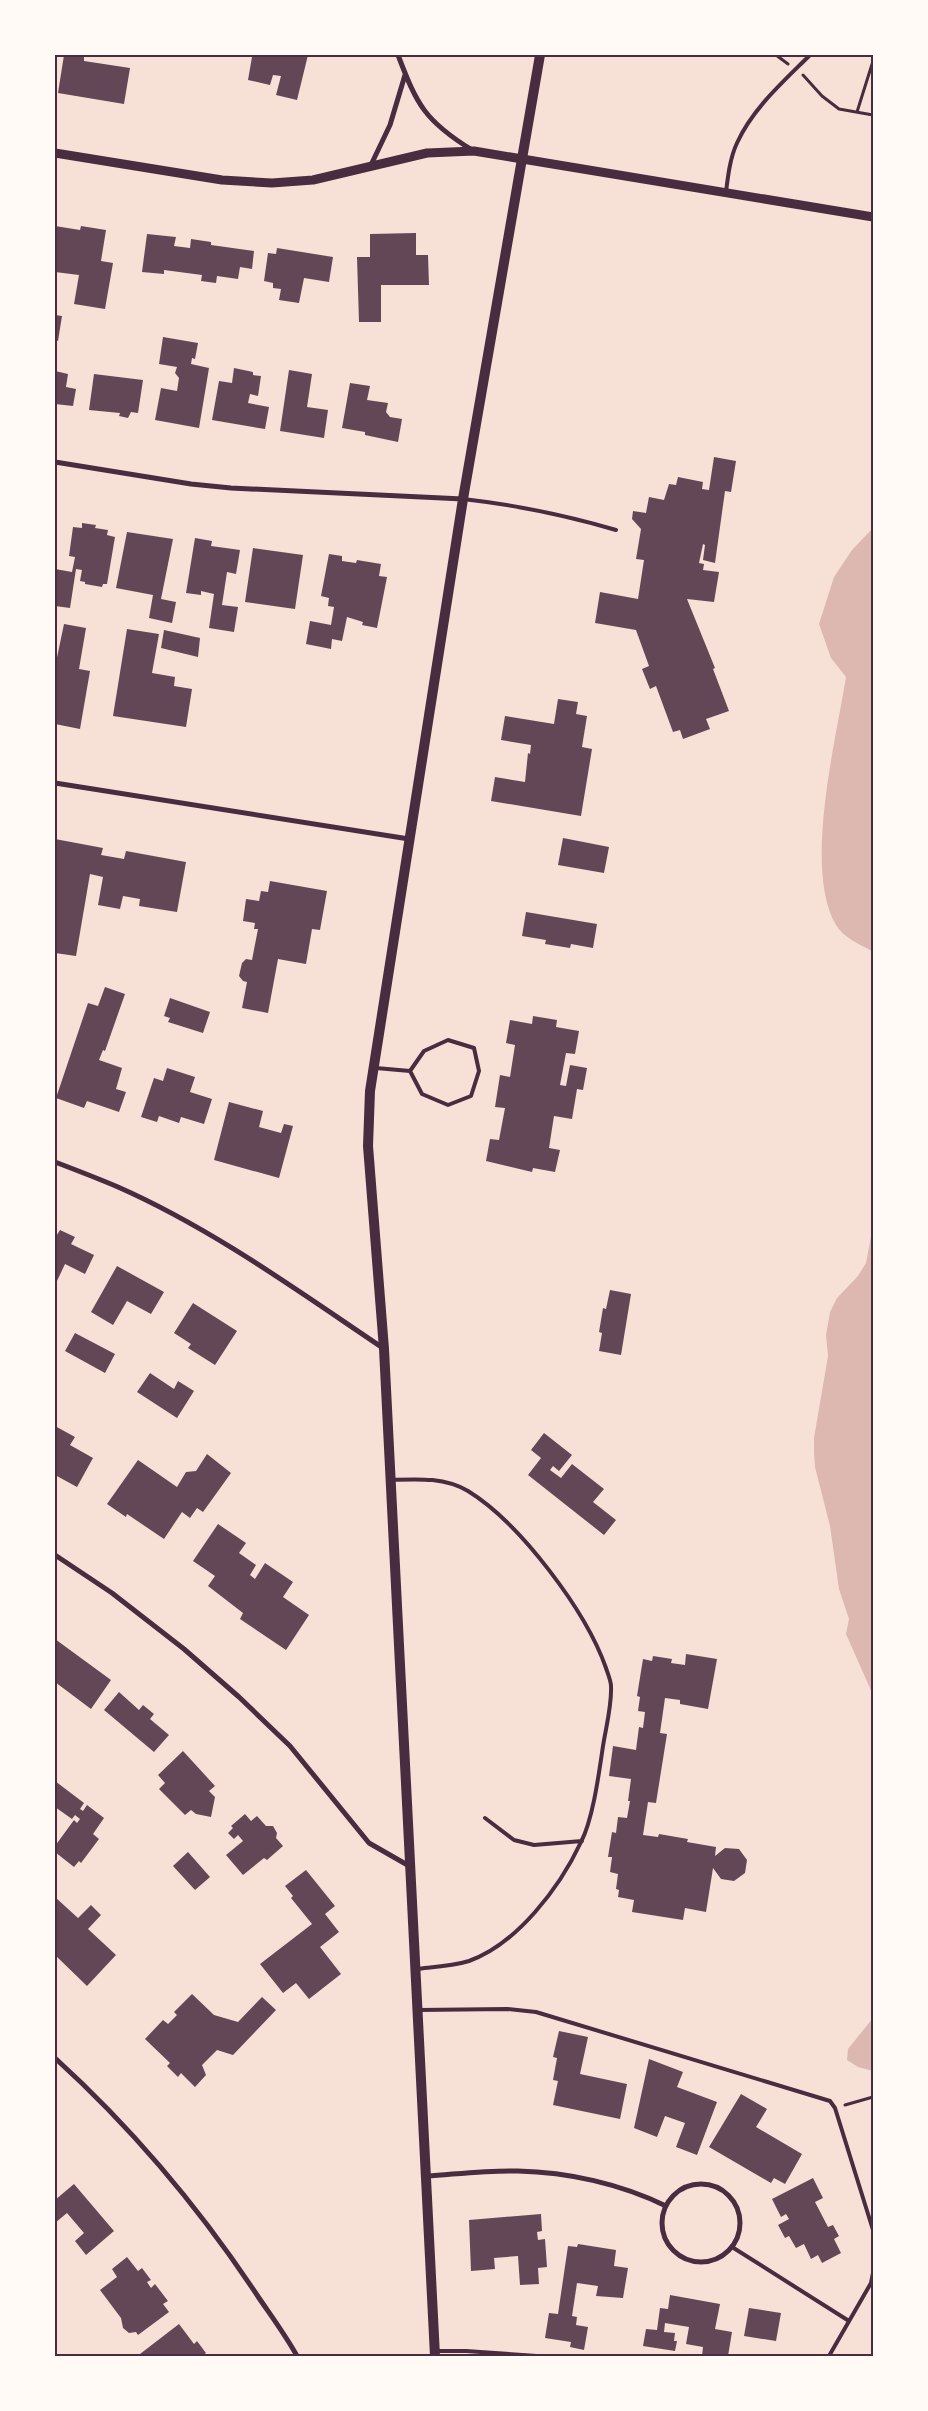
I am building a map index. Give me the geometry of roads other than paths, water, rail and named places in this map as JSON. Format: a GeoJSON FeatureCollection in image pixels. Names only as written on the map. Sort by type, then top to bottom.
{"type":"FeatureCollection","features":[{"type":"Feature","properties":{"kind":"main road"},"geometry":{"type":"LineString","coordinates":[[435,2354],[412,1868],[384,1349],[368,1146],[370,1091],[463,499],[540,55]]}},
{"type":"Feature","properties":{"kind":"street"},"geometry":{"type":"LineString","coordinates":[[398,55],[417,101],[429,118],[452,138],[474,150]]}},
{"type":"Feature","properties":{"kind":"street"},"geometry":{"type":"LineString","coordinates":[[370,167],[390,125],[406,75]]}},
{"type":"Feature","properties":{"kind":"street"},"geometry":{"type":"LineString","coordinates":[[55,153],[222,180],[272,183],[313,180],[427,153],[474,150],[873,217]]}},
{"type":"Feature","properties":{"kind":"street"},"geometry":{"type":"LineString","coordinates":[[55,462],[191,484],[231,488],[463,499]]}},
{"type":"Feature","properties":{"kind":"street"},"geometry":{"type":"LineString","coordinates":[[55,783],[409,838]]}},
{"type":"Feature","properties":{"kind":"street"},"geometry":{"type":"LineString","coordinates":[[55,1162],[119,1188],[193,1226],[258,1264],[384,1349]]}},
{"type":"Feature","properties":{"kind":"street"},"geometry":{"type":"LineString","coordinates":[[55,1554],[112,1593],[184,1649],[225,1685],[290,1746],[369,1843],[412,1868]]}},
{"type":"Feature","properties":{"kind":"street"},"geometry":{"type":"LineString","coordinates":[[55,2058],[96,2096],[191,2202],[244,2275],[297,2356]]}},
{"type":"Feature","properties":{"kind":"street"},"geometry":{"type":"LineString","coordinates":[[427,2176],[518,2171],[564,2174],[615,2186],[666,2206]]}},
{"type":"Feature","properties":{"kind":"street"},"geometry":{"type":"LineString","coordinates":[[697,2184],[710,2184],[722,2189],[732,2198],[741,2222],[739,2235],[732,2247],[723,2255],[711,2260],[686,2259],[676,2252],[668,2242],[663,2230],[662,2218],[666,2206],[674,2195],[684,2188],[697,2184]]}},
{"type":"Feature","properties":{"kind":"lane"},"geometry":{"type":"LineString","coordinates":[[726,193],[730,167],[737,143],[767,96],[810,55]]}},
{"type":"Feature","properties":{"kind":"lane"},"geometry":{"type":"LineString","coordinates":[[463,499],[499,503],[566,516],[616,530]]}},
{"type":"Feature","properties":{"kind":"lane"},"geometry":{"type":"LineString","coordinates":[[448,1040],[474,1048],[479,1071],[471,1096],[448,1105],[422,1094],[410,1071],[424,1051],[448,1040]]}},
{"type":"Feature","properties":{"kind":"lane"},"geometry":{"type":"LineString","coordinates":[[374,1068],[410,1071]]}},
{"type":"Feature","properties":{"kind":"lane"},"geometry":{"type":"LineString","coordinates":[[391,1480],[429,1478],[467,1491],[508,1523],[551,1573],[585,1621],[602,1658],[612,1686],[598,1781],[582,1841],[554,1887],[538,1908],[512,1935],[491,1950],[469,1961],[417,1969]]}},
{"type":"Feature","properties":{"kind":"lane"},"geometry":{"type":"LineString","coordinates":[[485,1818],[514,1840],[534,1845],[582,1841]]}},
{"type":"Feature","properties":{"kind":"lane"},"geometry":{"type":"LineString","coordinates":[[418,2010],[507,2009],[536,2012],[830,2101],[835,2108],[873,2230]]}},
{"type":"Feature","properties":{"kind":"lane"},"geometry":{"type":"LineString","coordinates":[[732,2247],[848,2321]]}},
{"type":"Feature","properties":{"kind":"lane"},"geometry":{"type":"LineString","coordinates":[[829,2356],[871,2284],[873,2272]]}},
{"type":"Feature","properties":{"kind":"lane"},"geometry":{"type":"LineString","coordinates":[[435,2354],[466,2351],[538,2356]]}}]}
